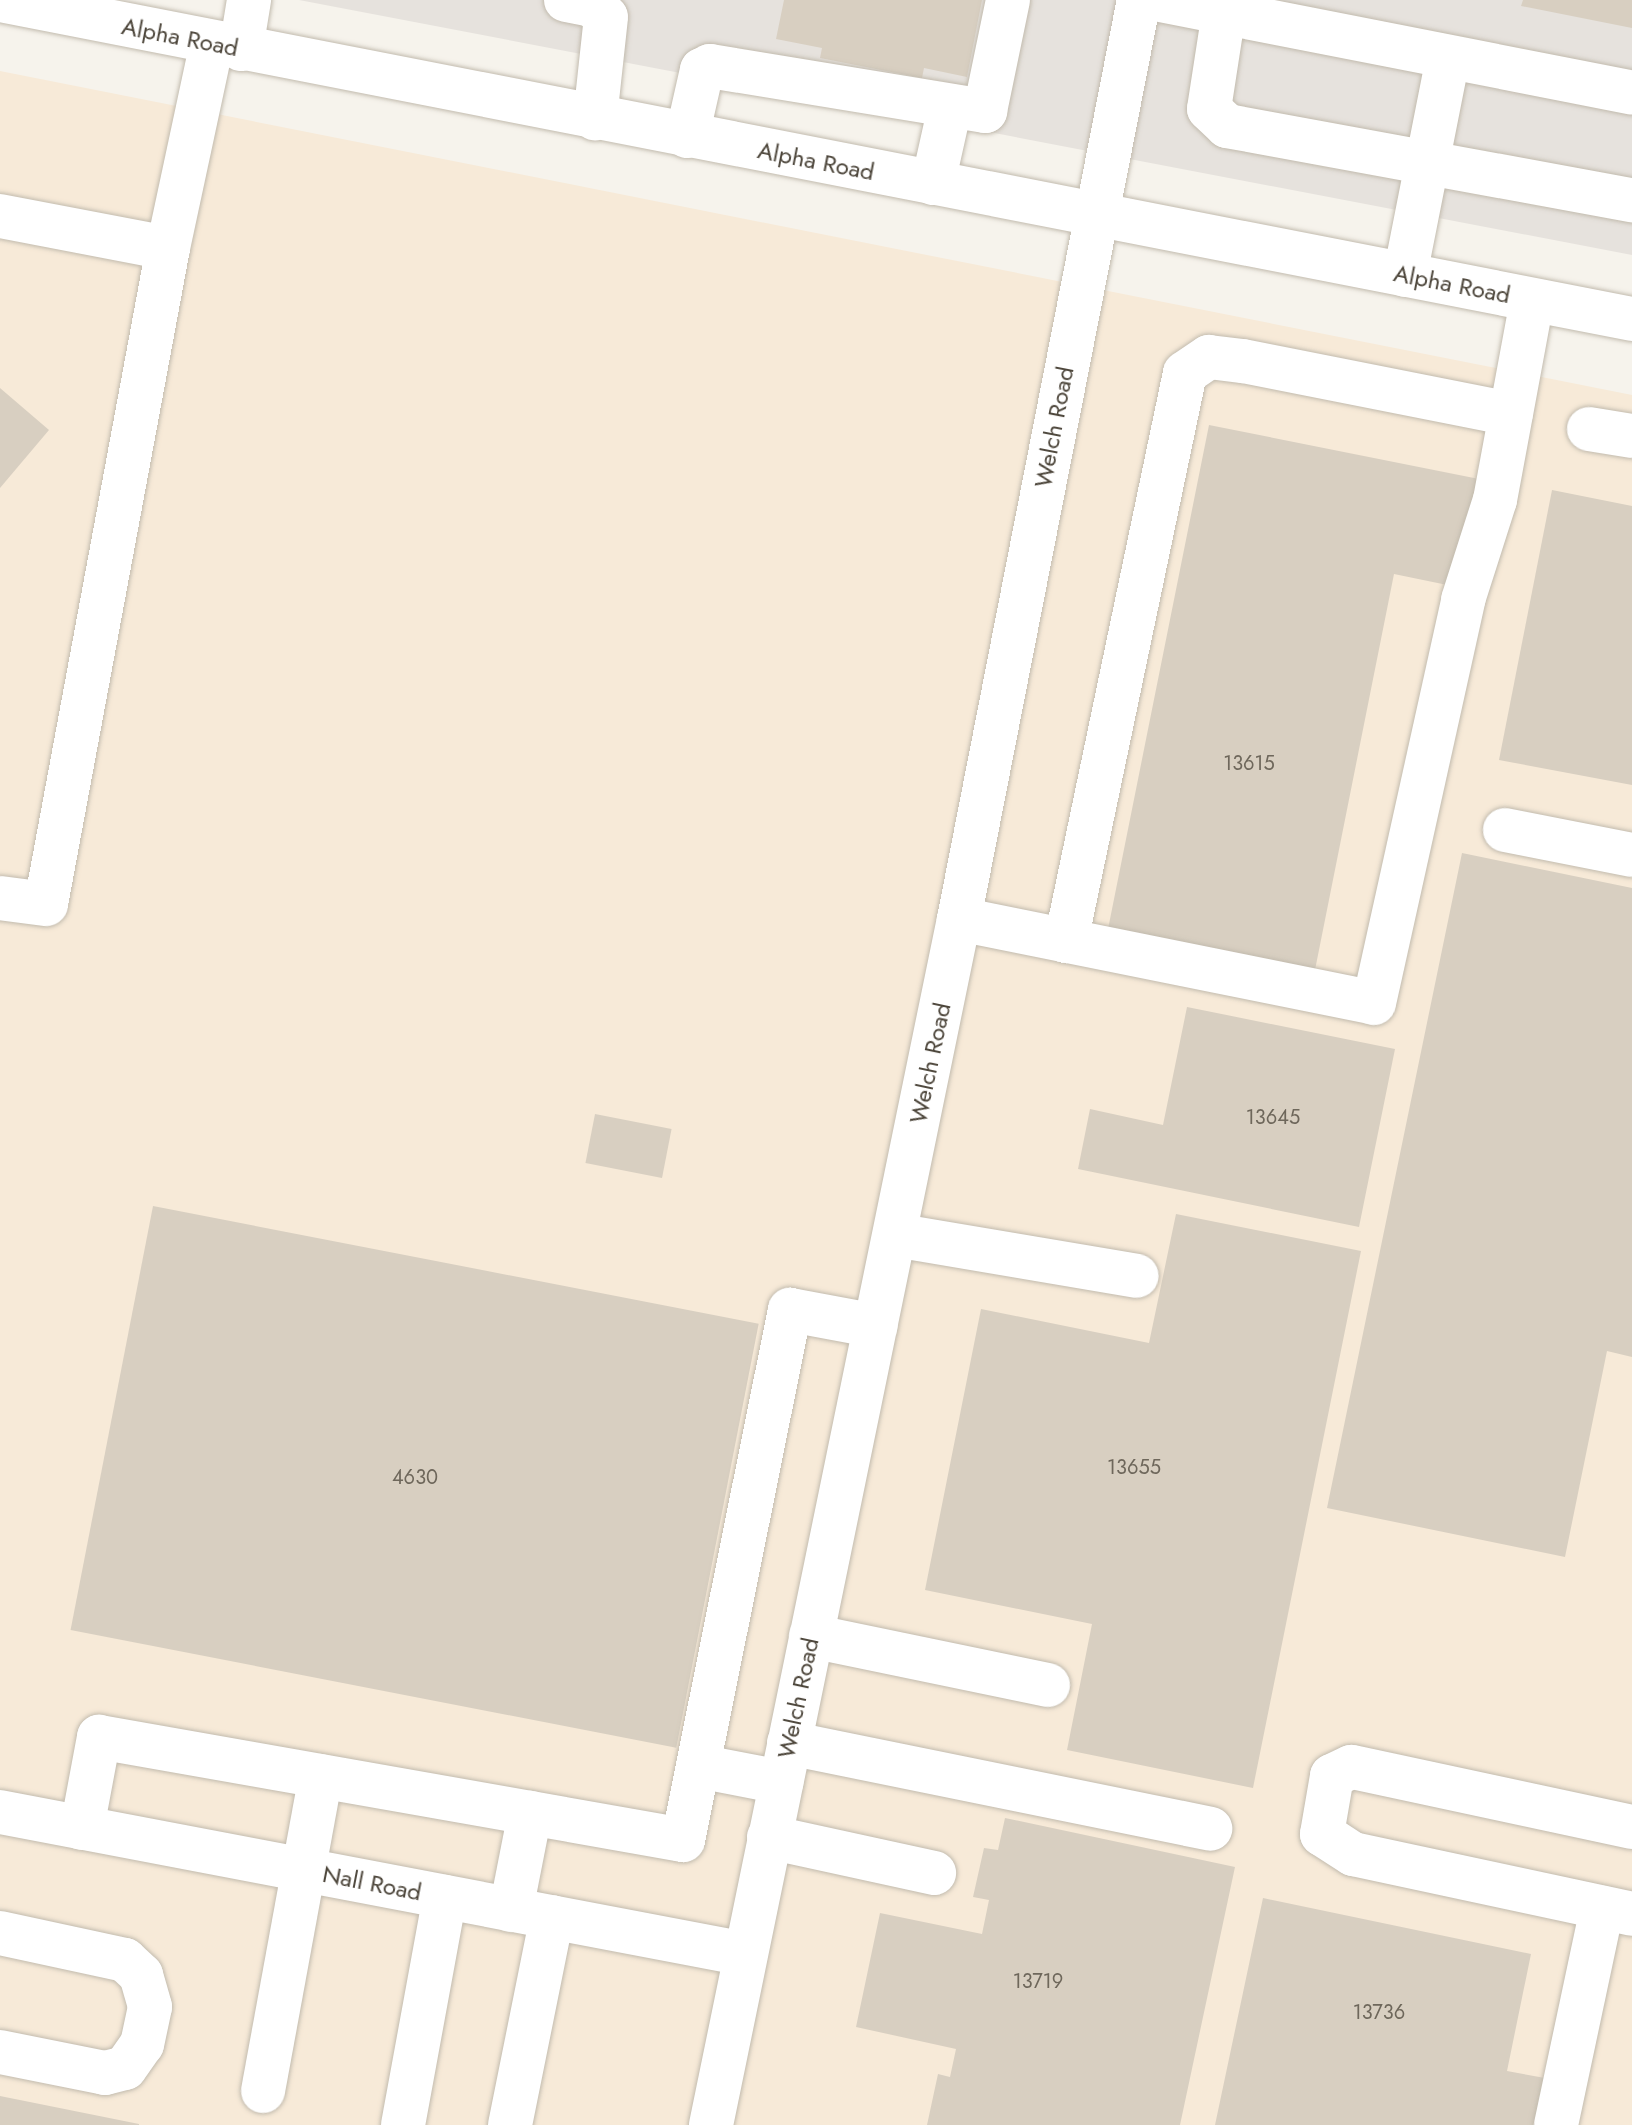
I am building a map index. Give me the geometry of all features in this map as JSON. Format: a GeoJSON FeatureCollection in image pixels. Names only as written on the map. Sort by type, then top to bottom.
{"type":"FeatureCollection","features":[{"type":"Feature","properties":{"kind":"street","name":"Alpha Road"},"geometry":{"type":"LineString","coordinates":[[0,0],[1632,319]]}},
{"type":"Feature","properties":{"kind":"street"},"geometry":{"type":"LineString","coordinates":[[0,898],[46,904],[168,248],[226,46],[249,0]]}},
{"type":"Feature","properties":{"kind":"street"},"geometry":{"type":"LineString","coordinates":[[566,0],[592,5],[606,17],[595,118]]}},
{"type":"Feature","properties":{"kind":"street"},"geometry":{"type":"LineString","coordinates":[[687,136],[702,70],[710,66],[985,111],[1008,0]]}},
{"type":"Feature","properties":{"kind":"street","name":"Welch Road"},"geometry":{"type":"LineString","coordinates":[[711,2125],[959,919],[1094,215],[1139,0]]}},
{"type":"Feature","properties":{"kind":"street"},"geometry":{"type":"LineString","coordinates":[[1160,0],[1632,93]]}},
{"type":"Feature","properties":{"kind":"street"},"geometry":{"type":"LineString","coordinates":[[1224,12],[1209,109],[1227,126],[1632,200]]}},
{"type":"Feature","properties":{"kind":"street"},"geometry":{"type":"LineString","coordinates":[[1405,275],[1448,57]]}},
{"type":"Feature","properties":{"kind":"street"},"geometry":{"type":"LineString","coordinates":[[933,183],[950,107]]}},
{"type":"Feature","properties":{"kind":"street"},"geometry":{"type":"LineString","coordinates":[[0,216],[168,248]]}},
{"type":"Feature","properties":{"kind":"street"},"geometry":{"type":"LineString","coordinates":[[959,919],[1374,1003],[1463,600],[1495,500],[1532,300]]}},
{"type":"Feature","properties":{"kind":"street"},"geometry":{"type":"LineString","coordinates":[[1066,941],[1185,373],[1209,357],[1243,361],[1511,414]]}},
{"type":"Feature","properties":{"kind":"street"},"geometry":{"type":"LineString","coordinates":[[1589,429],[1632,436]]}},
{"type":"Feature","properties":{"kind":"street"},"geometry":{"type":"LineString","coordinates":[[1505,830],[1632,855]]}},
{"type":"Feature","properties":{"kind":"street"},"geometry":{"type":"LineString","coordinates":[[895,1235],[1137,1276]]}},
{"type":"Feature","properties":{"kind":"street"},"geometry":{"type":"LineString","coordinates":[[82,1828],[99,1737],[683,1840],[790,1310],[876,1326]]}},
{"type":"Feature","properties":{"kind":"street"},"geometry":{"type":"LineString","coordinates":[[811,1636],[1048,1685]]}},
{"type":"Feature","properties":{"kind":"street"},"geometry":{"type":"LineString","coordinates":[[698,1766],[785,1762],[1210,1829]]}},
{"type":"Feature","properties":{"kind":"street"},"geometry":{"type":"LineString","coordinates":[[1556,2125],[1617,1911],[1353,1854],[1322,1834],[1332,1776],[1351,1767],[1632,1827]]}},
{"type":"Feature","properties":{"kind":"street"},"geometry":{"type":"LineString","coordinates":[[263,2091],[321,1776]]}},
{"type":"Feature","properties":{"kind":"street","name":"Nall Road"},"geometry":{"type":"LineString","coordinates":[[0,1812],[745,1954]]}},
{"type":"Feature","properties":{"kind":"street"},"geometry":{"type":"LineString","coordinates":[[510,2125],[532,1913],[530,1813]]}},
{"type":"Feature","properties":{"kind":"street"},"geometry":{"type":"LineString","coordinates":[[769,1837],[934,1873]]}},
{"type":"Feature","properties":{"kind":"street"},"geometry":{"type":"LineString","coordinates":[[403,2125],[445,1897]]}},
{"type":"Feature","properties":{"kind":"street"},"geometry":{"type":"LineString","coordinates":[[0,1933],[125,1960],[141,1975],[150,2007],[142,2044],[125,2068],[105,2073],[0,2052]]}},
{"type":"Feature","properties":{"kind":"shaded area"},"geometry":{"type":"Polygon","coordinates":[[[299,0],[1632,0],[1632,255],[299,0]]]}},
{"type":"Feature","properties":{"kind":"shaded area"},"geometry":{"type":"Polygon","coordinates":[[[0,71],[1632,395],[1632,2125],[0,2125],[0,71]]]}},
{"type":"Feature","properties":{"kind":"building"},"geometry":{"type":"Polygon","coordinates":[[[784,0],[982,0],[967,77],[924,68],[922,78],[820,58],[822,48],[776,39],[784,0]]]}},
{"type":"Feature","properties":{"kind":"building"},"geometry":{"type":"Polygon","coordinates":[[[1523,0],[1632,0],[1632,28],[1521,6],[1523,0]]]}},
{"type":"Feature","properties":{"kind":"building"},"geometry":{"type":"Polygon","coordinates":[[[0,388],[49,430],[0,488],[0,388]]]}},
{"type":"Feature","properties":{"kind":"building"},"geometry":{"type":"Polygon","coordinates":[[[1209,425],[1479,479],[1457,587],[1394,574],[1313,980],[1106,939],[1209,425]]]}},
{"type":"Feature","properties":{"kind":"building"},"geometry":{"type":"Polygon","coordinates":[[[1552,490],[1632,506],[1632,785],[1499,760],[1552,490]]]}},
{"type":"Feature","properties":{"kind":"building"},"geometry":{"type":"Polygon","coordinates":[[[1462,853],[1632,888],[1632,1357],[1607,1351],[1565,1557],[1327,1508],[1462,853]]]}},
{"type":"Feature","properties":{"kind":"building"},"geometry":{"type":"Polygon","coordinates":[[[1187,1007],[1395,1049],[1359,1227],[1078,1169],[1090,1109],[1163,1125],[1187,1007]]]}},
{"type":"Feature","properties":{"kind":"building"},"geometry":{"type":"Polygon","coordinates":[[[595,1114],[672,1129],[662,1178],[585,1163],[595,1114]]]}},
{"type":"Feature","properties":{"kind":"building"},"geometry":{"type":"Polygon","coordinates":[[[153,1206],[759,1324],[676,1748],[71,1630],[153,1206]]]}},
{"type":"Feature","properties":{"kind":"building"},"geometry":{"type":"Polygon","coordinates":[[[1176,1214],[1361,1251],[1253,1788],[1067,1750],[1092,1624],[925,1590],[981,1309],[1149,1343],[1176,1214]]]}},
{"type":"Feature","properties":{"kind":"building"},"geometry":{"type":"Polygon","coordinates":[[[1005,1818],[1235,1867],[1180,2125],[927,2125],[938,2074],[950,2077],[956,2049],[856,2027],[880,1913],[982,1934],[989,1900],[973,1897],[984,1848],[998,1850],[1005,1818]]]}},
{"type":"Feature","properties":{"kind":"building"},"geometry":{"type":"Polygon","coordinates":[[[1263,1898],[1531,1954],[1507,2071],[1545,2078],[1536,2125],[1215,2125],[1263,1898]]]}},
{"type":"Feature","properties":{"kind":"building"},"geometry":{"type":"Polygon","coordinates":[[[0,2096],[139,2124],[139,2125],[0,2125],[0,2096]]]}}]}
